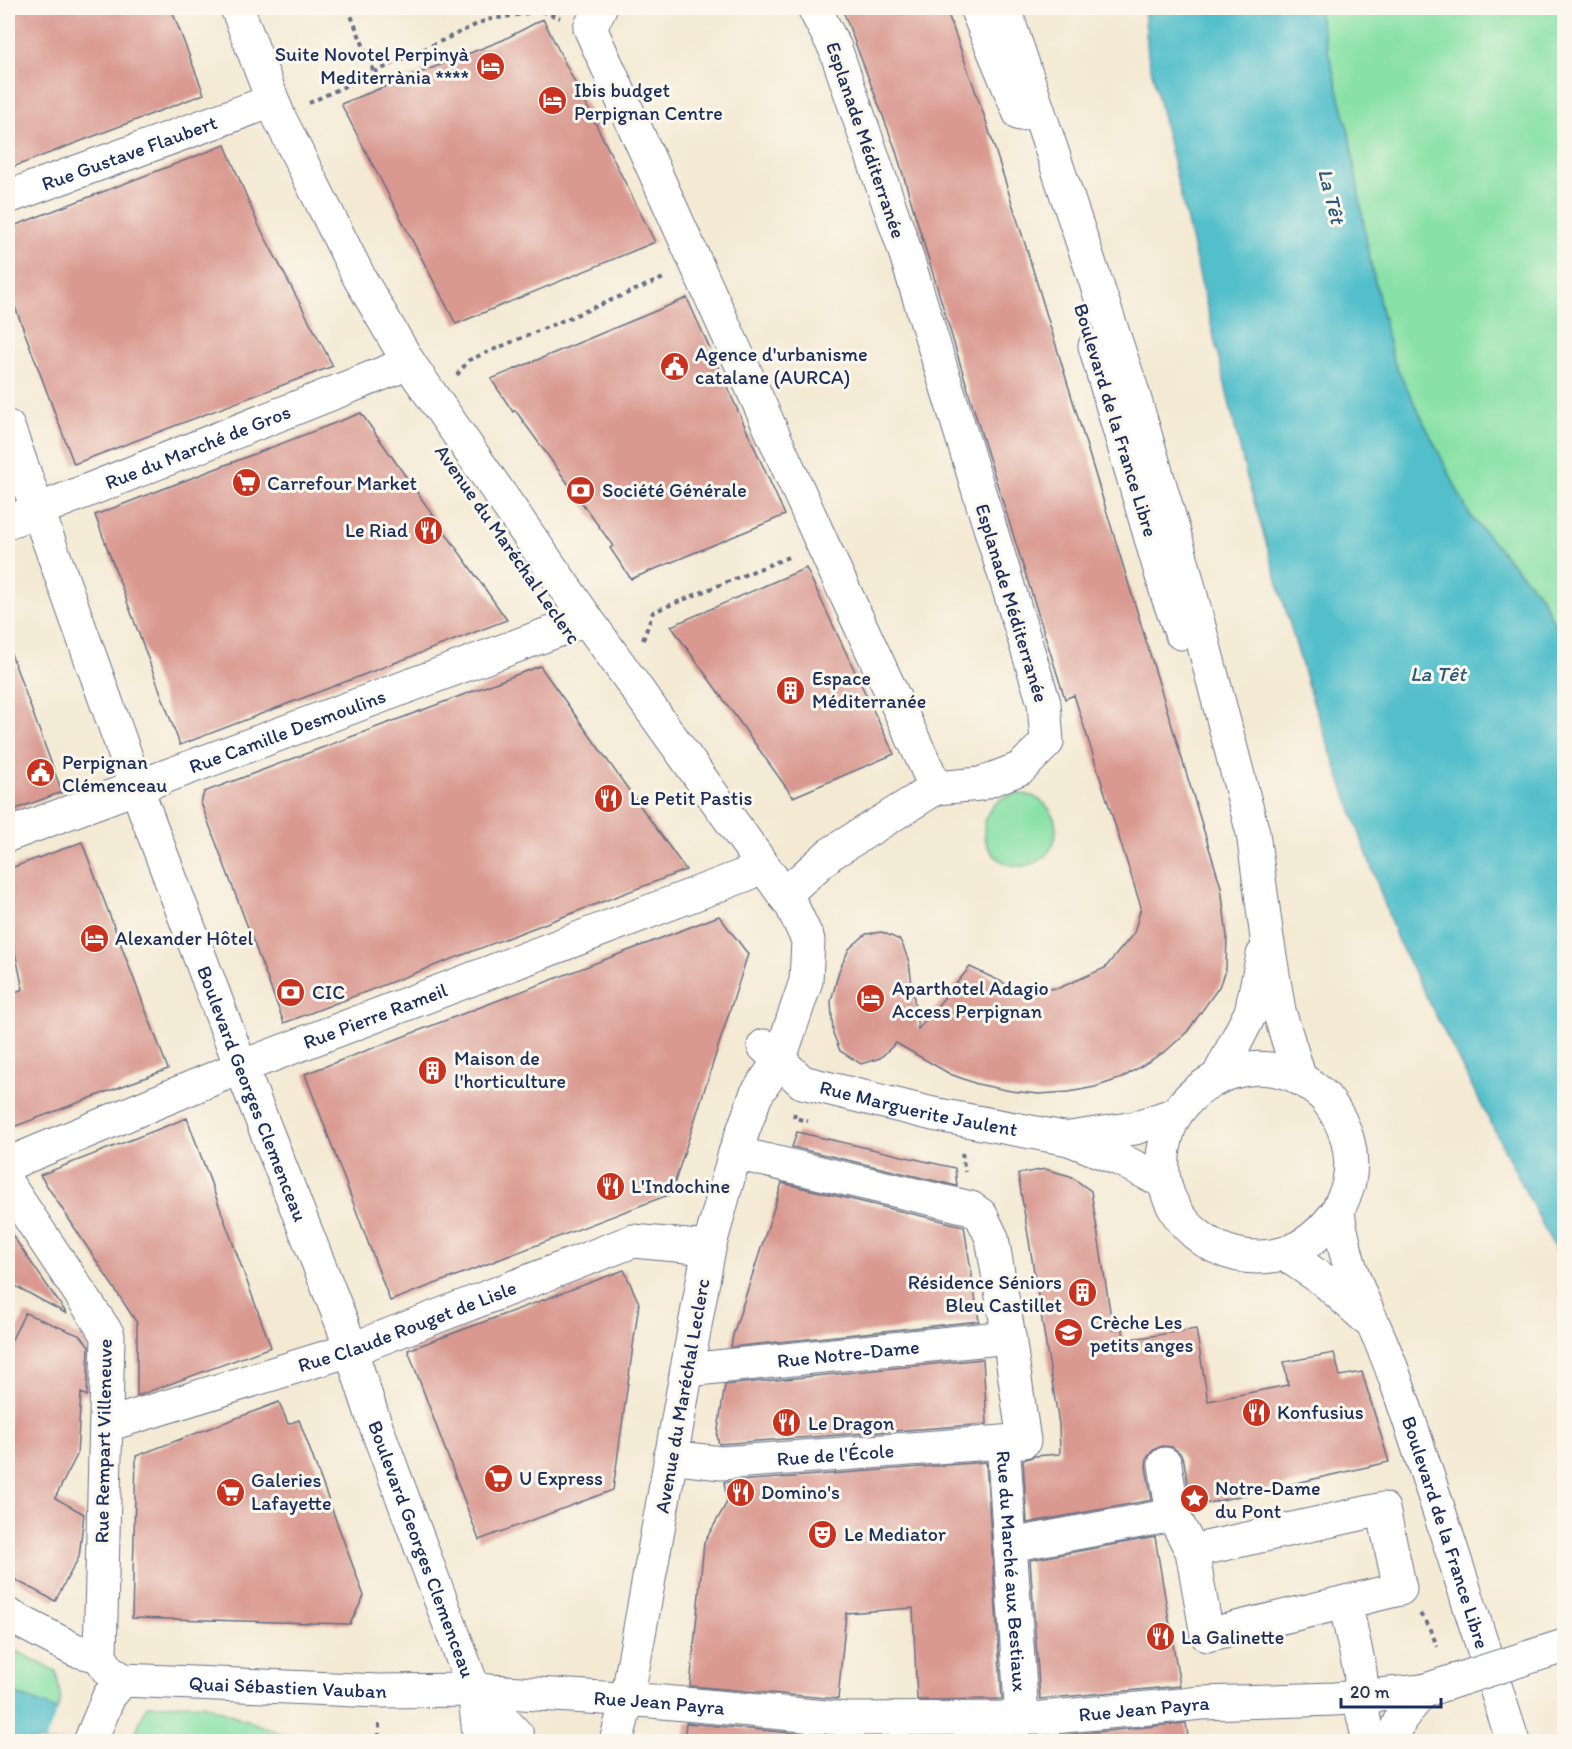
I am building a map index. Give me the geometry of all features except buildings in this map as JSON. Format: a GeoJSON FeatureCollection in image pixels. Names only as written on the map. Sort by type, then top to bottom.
{"type":"FeatureCollection","features":[{"type":"Feature","properties":{"kind":"street","name":"Avenue du Maréchal Leclerc"},"geometry":{"type":"LineString","coordinates":[[213,8],[268,109]]}},
{"type":"Feature","properties":{"kind":"street","name":"Avenue du Maréchal Leclerc"},"geometry":{"type":"LineString","coordinates":[[237,8],[301,212],[398,368],[576,623],[754,870],[784,895],[792,906],[808,940],[806,981],[779,1061],[756,1095],[735,1153],[709,1248],[627,1700],[616,1742]]}},
{"type":"Feature","properties":{"kind":"street","name":"Esplanade Méditerranée"},"geometry":{"type":"LineString","coordinates":[[814,8],[836,48],[903,245],[1044,703],[1047,742],[1021,768],[980,784],[936,788]]}},
{"type":"Feature","properties":{"kind":"street","name":"Boulevard de la France Libre"},"geometry":{"type":"LineString","coordinates":[[976,8],[1024,123],[1097,353],[1168,597],[1254,833]]}},
{"type":"Feature","properties":{"kind":"street","name":"Boulevard de la France Libre"},"geometry":{"type":"LineString","coordinates":[[1004,8],[1132,390],[1179,550],[1254,833],[1279,1011],[1300,1078]]}},
{"type":"Feature","properties":{"kind":"street"},"geometry":{"type":"LineString","coordinates":[[595,18],[696,264],[936,788],[830,854],[784,895]]}},
{"type":"Feature","properties":{"kind":"street","name":"Rue Gustave Flaubert"},"geometry":{"type":"LineString","coordinates":[[8,197],[268,109]]}},
{"type":"Feature","properties":{"kind":"street","name":"Avenue du Maréchal Leclerc"},"geometry":{"type":"LineString","coordinates":[[398,368],[436,404],[576,623],[622,668],[754,870],[781,928],[788,959],[764,1047],[779,1061]]}},
{"type":"Feature","properties":{"kind":"street","name":"Rue du Marché de Gros"},"geometry":{"type":"LineString","coordinates":[[22,516],[398,368]]}},
{"type":"Feature","properties":{"kind":"street","name":"Boulevard Georges Clemenceau"},"geometry":{"type":"LineString","coordinates":[[8,427],[22,516],[136,787],[241,1067],[342,1323],[474,1690]]}},
{"type":"Feature","properties":{"kind":"street","name":"Rue Camille Desmoulins"},"geometry":{"type":"LineString","coordinates":[[8,835],[576,623]]}},
{"type":"Feature","properties":{"kind":"street","name":"Rue Pierre Rameil"},"geometry":{"type":"LineString","coordinates":[[8,1164],[241,1067],[754,870]]}},
{"type":"Feature","properties":{"kind":"street","name":"Boulevard de la France Libre"},"geometry":{"type":"LineString","coordinates":[[1220,1076],[1251,1012],[1267,938]]}},
{"type":"Feature","properties":{"kind":"street","name":"Rue Marguerite Jaulent"},"geometry":{"type":"LineString","coordinates":[[779,1061],[802,1082],[933,1114],[1069,1139],[1119,1159],[1164,1182]]}},
{"type":"Feature","properties":{"kind":"street"},"geometry":{"type":"LineString","coordinates":[[1246,1068],[1274,1069],[1300,1078],[1325,1097],[1342,1122],[1351,1152],[1349,1182],[1338,1211],[1324,1230],[1306,1244],[1285,1254],[1259,1258],[1233,1255],[1209,1245],[1188,1228],[1173,1207],[1164,1182],[1162,1159],[1166,1135],[1175,1114],[1194,1091],[1220,1076],[1246,1068]]}},
{"type":"Feature","properties":{"kind":"street","name":"Rue Marguerite Jaulent"},"geometry":{"type":"LineString","coordinates":[[1069,1139],[1135,1128],[1175,1114]]}},
{"type":"Feature","properties":{"kind":"street","name":"Rue du Marché aux Bestiaux"},"geometry":{"type":"LineString","coordinates":[[735,1153],[971,1208],[981,1215],[992,1238],[1024,1441],[1003,1442],[1021,1703]]}},
{"type":"Feature","properties":{"kind":"street","name":"Rue Rempart Villeneuve"},"geometry":{"type":"LineString","coordinates":[[8,1185],[108,1335],[100,1656]]}},
{"type":"Feature","properties":{"kind":"street","name":"Boulevard de la France Libre"},"geometry":{"type":"LineString","coordinates":[[1338,1211],[1348,1266],[1388,1356],[1513,1742]]}},
{"type":"Feature","properties":{"kind":"street","name":"Rue Claude Rouget de Lisle"},"geometry":{"type":"LineString","coordinates":[[107,1425],[350,1350],[633,1241],[709,1248]]}},
{"type":"Feature","properties":{"kind":"street","name":"Boulevard de la France Libre"},"geometry":{"type":"LineString","coordinates":[[1285,1254],[1324,1281],[1374,1325]]}},
{"type":"Feature","properties":{"kind":"street","name":"Rue Notre-Dame"},"geometry":{"type":"LineString","coordinates":[[687,1370],[1009,1337]]}},
{"type":"Feature","properties":{"kind":"street","name":"Rue de l'École"},"geometry":{"type":"LineString","coordinates":[[670,1457],[722,1463],[1003,1442]]}},
{"type":"Feature","properties":{"kind":"street"},"geometry":{"type":"LineString","coordinates":[[1165,1464],[1173,1515],[1192,1551],[1207,1635],[1400,1589],[1383,1509],[1192,1551]]}},
{"type":"Feature","properties":{"kind":"street"},"geometry":{"type":"LineString","coordinates":[[1010,1545],[1173,1515]]}},
{"type":"Feature","properties":{"kind":"street"},"geometry":{"type":"LineString","coordinates":[[1345,1602],[1367,1690],[1369,1742]]}},
{"type":"Feature","properties":{"kind":"street"},"geometry":{"type":"LineString","coordinates":[[8,1615],[75,1650],[100,1656],[116,1688],[90,1742]]}},
{"type":"Feature","properties":{"kind":"street","name":"Rue Jean Payra"},"geometry":{"type":"LineString","coordinates":[[474,1690],[627,1700],[846,1730],[1043,1718],[1367,1690],[1423,1691],[1564,1646]]}},
{"type":"Feature","properties":{"kind":"street","name":"Quai Sébastien Vauban"},"geometry":{"type":"LineString","coordinates":[[116,1688],[474,1690]]}},
{"type":"Feature","properties":{"kind":"street"},"geometry":{"type":"LineString","coordinates":[[474,1690],[480,1742]]}},
{"type":"Feature","properties":{"kind":"street"},"geometry":{"type":"LineString","coordinates":[[474,1690],[517,1735],[519,1742]]}},
{"type":"Feature","properties":{"kind":"street"},"geometry":{"type":"LineString","coordinates":[[1367,1690],[1396,1730],[1423,1691]]}},
{"type":"Feature","properties":{"kind":"path"},"geometry":{"type":"LineString","coordinates":[[348,8],[374,72]]}},
{"type":"Feature","properties":{"kind":"path"},"geometry":{"type":"LineString","coordinates":[[268,109],[374,72],[486,20],[541,11],[595,18]]}},
{"type":"Feature","properties":{"kind":"path"},"geometry":{"type":"LineString","coordinates":[[436,404],[469,360],[696,264]]}},
{"type":"Feature","properties":{"kind":"path"},"geometry":{"type":"LineString","coordinates":[[622,668],[638,656],[653,612],[822,543]]}},
{"type":"Feature","properties":{"kind":"path"},"geometry":{"type":"LineString","coordinates":[[1430,1627],[1437,1647]]}},
{"type":"Feature","properties":{"kind":"green space"},"geometry":{"type":"Polygon","coordinates":[[[1317,8],[1564,8],[1564,643],[1541,596],[1470,516],[1393,360],[1368,251],[1349,133],[1317,8]]]}},
{"type":"Feature","properties":{"kind":"green space"},"geometry":{"type":"Polygon","coordinates":[[[1020,794],[1040,800],[1050,810],[1056,830],[1050,850],[1040,860],[1020,866],[1000,860],[990,850],[984,830],[990,810],[1000,800],[1020,794]]]}},
{"type":"Feature","properties":{"kind":"green space"},"geometry":{"type":"Polygon","coordinates":[[[8,1647],[56,1671],[61,1700],[57,1711],[8,1691],[8,1647]]]}},
{"type":"Feature","properties":{"kind":"green space"},"geometry":{"type":"Polygon","coordinates":[[[203,1704],[302,1741],[132,1740],[147,1705],[203,1704]]]}},
{"type":"Feature","properties":{"kind":"water","name":"La Têt"},"geometry":{"type":"Polygon","coordinates":[[[1144,8],[1317,8],[1349,133],[1368,251],[1393,360],[1470,516],[1541,597],[1564,643],[1564,1276],[1562,1263],[1397,939],[1310,693],[1246,474],[1148,55],[1144,8]]]}},
{"type":"Feature","properties":{"kind":"water"},"geometry":{"type":"Polygon","coordinates":[[[8,1691],[136,1741],[10,1741],[8,1740],[8,1691]]]}},
{"type":"Feature","properties":{"kind":"pier"},"geometry":{"type":"Polygon","coordinates":[[[58,1709],[133,1737],[131,1742],[45,1741],[58,1709]]]}},
{"type":"Feature","properties":{"kind":"place","name":"Suite Novotel Perpinyà Mediterrània ****"},"geometry":{"type":"Point","coordinates":[490,66]}},
{"type":"Feature","properties":{"kind":"place","name":"Ibis budget Perpignan Centre"},"geometry":{"type":"Point","coordinates":[553,101]}},
{"type":"Feature","properties":{"kind":"place","name":"Agence d'urbanisme catalane (AURCA)"},"geometry":{"type":"Point","coordinates":[674,366]}},
{"type":"Feature","properties":{"kind":"place","name":"Carrefour Market"},"geometry":{"type":"Point","coordinates":[246,483]}},
{"type":"Feature","properties":{"kind":"place","name":"Société Générale"},"geometry":{"type":"Point","coordinates":[581,490]}},
{"type":"Feature","properties":{"kind":"place","name":"Le Riad"},"geometry":{"type":"Point","coordinates":[429,530]}},
{"type":"Feature","properties":{"kind":"place","name":"Espace Méditerranée"},"geometry":{"type":"Point","coordinates":[791,690]}},
{"type":"Feature","properties":{"kind":"place","name":"Perpignan Clémenceau"},"geometry":{"type":"Point","coordinates":[41,773]}},
{"type":"Feature","properties":{"kind":"place","name":"Le Petit Pastis"},"geometry":{"type":"Point","coordinates":[609,798]}},
{"type":"Feature","properties":{"kind":"place","name":"Alexander Hôtel"},"geometry":{"type":"Point","coordinates":[94,938]}},
{"type":"Feature","properties":{"kind":"place","name":"CIC"},"geometry":{"type":"Point","coordinates":[291,992]}},
{"type":"Feature","properties":{"kind":"place","name":"Aparthotel Adagio Access Perpignan"},"geometry":{"type":"Point","coordinates":[871,999]}},
{"type":"Feature","properties":{"kind":"place","name":"Maison de l'horticulture"},"geometry":{"type":"Point","coordinates":[433,1070]}},
{"type":"Feature","properties":{"kind":"place","name":"L'Indochine"},"geometry":{"type":"Point","coordinates":[610,1186]}},
{"type":"Feature","properties":{"kind":"place","name":"Résidence Séniors Bleu Castillet"},"geometry":{"type":"Point","coordinates":[1083,1293]}},
{"type":"Feature","properties":{"kind":"place","name":"Crèche Les petits anges"},"geometry":{"type":"Point","coordinates":[1069,1333]}},
{"type":"Feature","properties":{"kind":"place","name":"Konfusius"},"geometry":{"type":"Point","coordinates":[1256,1412]}},
{"type":"Feature","properties":{"kind":"place","name":"Le Dragon"},"geometry":{"type":"Point","coordinates":[787,1423]}},
{"type":"Feature","properties":{"kind":"place","name":"U Express"},"geometry":{"type":"Point","coordinates":[498,1478]}},
{"type":"Feature","properties":{"kind":"place","name":"Galeries Lafayette"},"geometry":{"type":"Point","coordinates":[230,1492]}},
{"type":"Feature","properties":{"kind":"place","name":"Domino's"},"geometry":{"type":"Point","coordinates":[740,1492]}},
{"type":"Feature","properties":{"kind":"place","name":"Notre-Dame du Pont"},"geometry":{"type":"Point","coordinates":[1194,1499]}},
{"type":"Feature","properties":{"kind":"place","name":"Le Mediator"},"geometry":{"type":"Point","coordinates":[823,1534]}},
{"type":"Feature","properties":{"kind":"place","name":"La Galinette"},"geometry":{"type":"Point","coordinates":[1160,1637]}}]}
